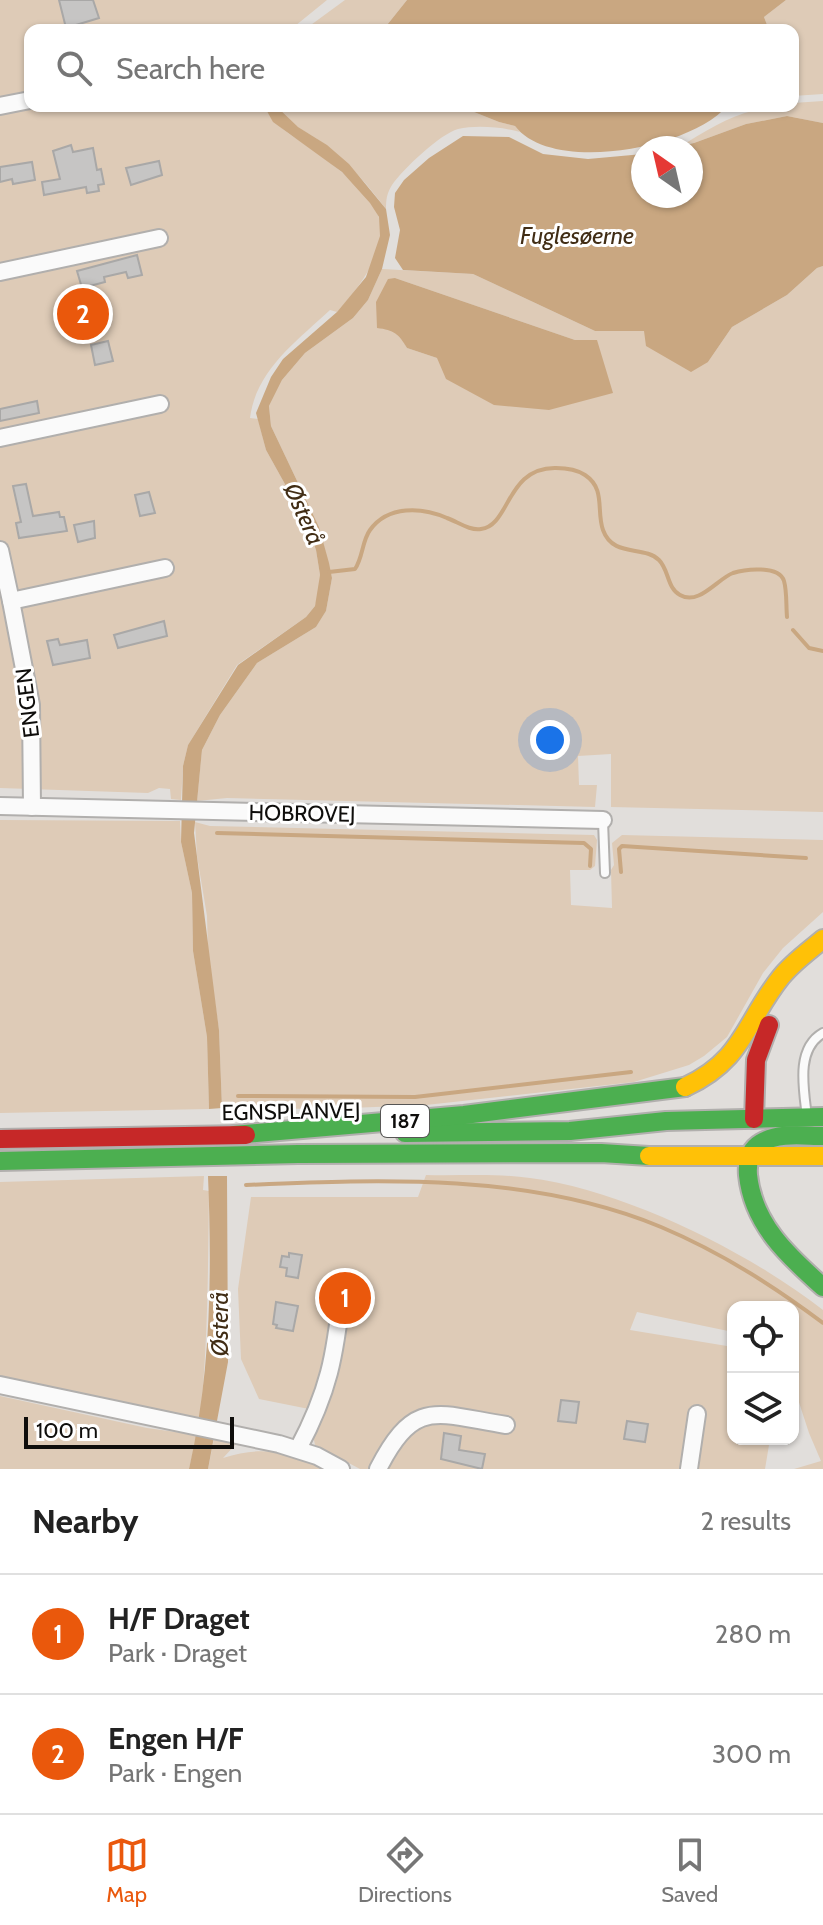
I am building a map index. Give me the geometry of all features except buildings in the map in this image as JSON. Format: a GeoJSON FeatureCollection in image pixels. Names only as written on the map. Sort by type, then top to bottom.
{"type":"FeatureCollection","features":[{"type":"Feature","properties":{"kind":"main road"},"geometry":{"type":"LineString","coordinates":[[817,944],[777,1008],[759,1048],[754,1078],[754,1150],[750,1192],[759,1218],[797,1265],[823,1287]]}},
{"type":"Feature","properties":{"kind":"main road","name":"187"},"geometry":{"type":"LineString","coordinates":[[234,1135],[464,1115],[683,1088],[709,1076],[731,1057],[742,1044],[779,979],[817,944]]}},
{"type":"Feature","properties":{"kind":"main road","name":"EGNSPLANVEJ"},"geometry":{"type":"LineString","coordinates":[[0,1139],[570,1131],[666,1121],[815,1118]]}},
{"type":"Feature","properties":{"kind":"main road","name":"EGNSPLANVEJ"},"geometry":{"type":"LineString","coordinates":[[0,1161],[298,1154],[586,1153],[664,1157],[754,1150],[779,1138],[823,1136]]}},
{"type":"Feature","properties":{"kind":"main road"},"geometry":{"type":"LineString","coordinates":[[754,1150],[785,1157],[823,1156]]}},
{"type":"Feature","properties":{"kind":"street"},"geometry":{"type":"LineString","coordinates":[[0,106],[24,101]]}},
{"type":"Feature","properties":{"kind":"street"},"geometry":{"type":"LineString","coordinates":[[0,272],[159,238]]}},
{"type":"Feature","properties":{"kind":"street"},"geometry":{"type":"LineString","coordinates":[[0,438],[160,404]]}},
{"type":"Feature","properties":{"kind":"street","name":"ENGEN"},"geometry":{"type":"LineString","coordinates":[[0,550],[31,705],[32,807]]}},
{"type":"Feature","properties":{"kind":"street"},"geometry":{"type":"LineString","coordinates":[[11,601],[165,568]]}},
{"type":"Feature","properties":{"kind":"street","name":"HOBROVEJ"},"geometry":{"type":"LineString","coordinates":[[0,806],[603,820]]}},
{"type":"Feature","properties":{"kind":"street"},"geometry":{"type":"LineString","coordinates":[[298,1449],[324,1396],[332,1369],[342,1292]]}},
{"type":"Feature","properties":{"kind":"street"},"geometry":{"type":"LineString","coordinates":[[0,1385],[298,1449],[341,1469]]}},
{"type":"Feature","properties":{"kind":"street"},"geometry":{"type":"LineString","coordinates":[[689,1469],[697,1414]]}},
{"type":"Feature","properties":{"kind":"street"},"geometry":{"type":"LineString","coordinates":[[378,1469],[397,1435],[414,1420],[447,1416],[506,1425]]}},
{"type":"Feature","properties":{"kind":"lane"},"geometry":{"type":"LineString","coordinates":[[603,820],[605,873]]}},
{"type":"Feature","properties":{"kind":"lane"},"geometry":{"type":"LineString","coordinates":[[815,1118],[804,1063],[807,1048],[823,1033]]}},
{"type":"Feature","properties":{"kind":"shaded area"},"geometry":{"type":"Polygon","coordinates":[[[0,0],[327,0],[297,24],[24,24],[24,112],[267,112],[279,126],[331,163],[359,188],[373,206],[381,227],[376,254],[354,292],[337,312],[330,310],[292,345],[269,371],[260,385],[250,418],[258,419],[266,450],[306,522],[316,550],[320,575],[315,606],[306,617],[237,665],[188,745],[181,800],[171,799],[170,789],[159,788],[148,793],[0,788],[0,0]]]}},
{"type":"Feature","properties":{"kind":"shaded area"},"geometry":{"type":"Polygon","coordinates":[[[345,0],[407,0],[388,24],[312,24],[345,0]]]}},
{"type":"Feature","properties":{"kind":"shaded area"},"geometry":{"type":"Polygon","coordinates":[[[786,0],[823,0],[823,94],[799,96],[799,24],[767,24],[764,17],[786,0]]]}},
{"type":"Feature","properties":{"kind":"shaded area"},"geometry":{"type":"Polygon","coordinates":[[[823,101],[823,123],[787,116],[746,124],[703,140],[703,136],[698,136],[749,112],[799,112],[799,103],[823,101]]]}},
{"type":"Feature","properties":{"kind":"shaded area"},"geometry":{"type":"Polygon","coordinates":[[[474,112],[515,126],[520,132],[481,127],[450,132],[422,153],[397,178],[388,193],[386,209],[338,155],[281,113],[474,112]]]}},
{"type":"Feature","properties":{"kind":"shaded area"},"geometry":{"type":"Polygon","coordinates":[[[823,266],[823,812],[611,807],[611,754],[578,756],[579,785],[597,785],[595,807],[227,798],[197,801],[202,750],[220,715],[257,663],[316,627],[326,611],[332,578],[319,527],[271,426],[269,406],[282,380],[305,353],[353,318],[368,300],[382,269],[473,274],[595,331],[644,331],[708,362],[732,327],[787,295],[823,266]],[[395,278],[391,330],[400,335],[407,348],[437,358],[597,340],[575,340],[395,278]]]}},
{"type":"Feature","properties":{"kind":"shaded area"},"geometry":{"type":"Polygon","coordinates":[[[0,820],[180,821],[181,842],[192,893],[193,951],[207,1037],[209,1109],[0,1113],[0,820]]]}},
{"type":"Feature","properties":{"kind":"shaded area"},"geometry":{"type":"Polygon","coordinates":[[[195,822],[210,826],[594,835],[597,840],[595,866],[590,870],[570,870],[571,905],[612,908],[612,843],[622,835],[823,840],[823,912],[783,948],[763,973],[727,1037],[689,1065],[634,1082],[426,1105],[324,1109],[222,1108],[219,1030],[195,822]]]}},
{"type":"Feature","properties":{"kind":"shaded area"},"geometry":{"type":"Polygon","coordinates":[[[426,1175],[517,1176],[567,1185],[645,1210],[684,1227],[723,1246],[793,1288],[823,1310],[823,1469],[794,1469],[821,1461],[799,1402],[799,1301],[727,1301],[727,1331],[637,1312],[630,1330],[727,1346],[727,1445],[769,1445],[765,1469],[360,1469],[315,1445],[313,1435],[324,1412],[259,1399],[241,1359],[238,1289],[251,1197],[418,1197],[426,1175]]]}},
{"type":"Feature","properties":{"kind":"shaded area"},"geometry":{"type":"Polygon","coordinates":[[[204,1176],[203,1190],[209,1191],[206,1334],[200,1420],[0,1376],[0,1182],[204,1176]]]}},
{"type":"Feature","properties":{"kind":"shaded area"},"geometry":{"type":"Polygon","coordinates":[[[0,1396],[147,1428],[197,1435],[189,1469],[0,1469],[0,1396]]]}},
{"type":"Feature","properties":{"kind":"shaded area"},"geometry":{"type":"Polygon","coordinates":[[[214,1439],[237,1443],[223,1458],[265,1451],[303,1459],[330,1469],[208,1469],[214,1439]]]}},
{"type":"Feature","properties":{"kind":"water"},"geometry":{"type":"Polygon","coordinates":[[[407,0],[786,0],[764,17],[767,24],[388,24],[407,0]]]}},
{"type":"Feature","properties":{"kind":"water","name":"Østerå"},"geometry":{"type":"Polygon","coordinates":[[[267,112],[282,112],[349,164],[386,209],[390,235],[382,269],[368,300],[353,318],[305,353],[282,380],[269,406],[271,426],[319,527],[332,578],[326,611],[316,627],[257,663],[220,715],[202,750],[194,833],[219,1030],[222,1108],[209,1109],[207,1037],[193,951],[192,893],[181,842],[183,766],[188,745],[238,665],[306,617],[315,606],[320,575],[316,550],[306,522],[266,450],[256,413],[271,377],[283,359],[337,312],[366,277],[380,236],[379,217],[342,172],[273,122],[267,112]]]}},
{"type":"Feature","properties":{"kind":"water"},"geometry":{"type":"Polygon","coordinates":[[[474,112],[720,112],[709,121],[678,136],[631,136],[631,148],[622,150],[589,152],[559,149],[533,141],[515,126],[474,112]]]}},
{"type":"Feature","properties":{"kind":"water","name":"Fuglesøerne"},"geometry":{"type":"Polygon","coordinates":[[[787,116],[823,123],[823,266],[787,295],[732,327],[708,362],[691,372],[646,346],[644,331],[595,331],[473,274],[403,270],[395,258],[400,230],[394,207],[395,193],[404,180],[429,158],[463,136],[509,137],[543,154],[588,159],[631,155],[631,208],[703,208],[703,140],[746,124],[787,116]]]}},
{"type":"Feature","properties":{"kind":"water"},"geometry":{"type":"Polygon","coordinates":[[[395,278],[575,340],[597,340],[613,393],[549,410],[494,405],[446,379],[437,358],[407,348],[395,334],[377,328],[376,302],[388,279],[395,278]]]}},
{"type":"Feature","properties":{"kind":"water","name":"Østerå"},"geometry":{"type":"Polygon","coordinates":[[[208,1176],[227,1176],[228,1362],[208,1469],[189,1469],[206,1360],[210,1249],[208,1176]]]}},
{"type":"Feature","properties":{"kind":"waterway"},"geometry":{"type":"LineString","coordinates":[[329,572],[355,569],[367,534],[386,516],[416,510],[481,529],[498,518],[527,477],[540,470],[563,468],[582,473],[596,487],[601,522],[608,539],[621,548],[645,553],[659,560],[673,588],[680,595],[694,597],[733,573],[769,570],[776,572],[784,581],[787,617]]}},
{"type":"Feature","properties":{"kind":"waterway"},"geometry":{"type":"LineString","coordinates":[[793,630],[809,648],[823,651]]}},
{"type":"Feature","properties":{"kind":"waterway"},"geometry":{"type":"LineString","coordinates":[[217,833],[584,843],[591,849],[590,866]]}},
{"type":"Feature","properties":{"kind":"waterway"},"geometry":{"type":"LineString","coordinates":[[621,872],[619,849],[622,846],[806,858]]}},
{"type":"Feature","properties":{"kind":"waterway"},"geometry":{"type":"LineString","coordinates":[[238,1096],[415,1097],[631,1072]]}},
{"type":"Feature","properties":{"kind":"waterway"},"geometry":{"type":"LineString","coordinates":[[246,1185],[351,1181],[456,1184],[509,1188],[612,1209],[703,1247],[745,1270],[823,1323]]}},
{"type":"Feature","properties":{"kind":"traffic: fast"},"geometry":{"type":"LineString","coordinates":[[234,1135],[464,1115],[685,1087]]}},
{"type":"Feature","properties":{"kind":"traffic: fast"},"geometry":{"type":"LineString","coordinates":[[405,1133],[570,1131],[666,1121],[823,1117]]}},
{"type":"Feature","properties":{"kind":"traffic: fast"},"geometry":{"type":"LineString","coordinates":[[823,1136],[791,1135],[768,1140],[751,1153],[748,1170],[751,1193],[765,1224],[785,1251],[823,1287]]}},
{"type":"Feature","properties":{"kind":"traffic: fast"},"geometry":{"type":"LineString","coordinates":[[0,1161],[298,1154],[601,1153],[649,1156]]}},
{"type":"Feature","properties":{"kind":"traffic: slow"},"geometry":{"type":"LineString","coordinates":[[685,1087],[720,1065],[742,1039],[781,977],[823,939]]}},
{"type":"Feature","properties":{"kind":"traffic: slow"},"geometry":{"type":"LineString","coordinates":[[649,1156],[823,1156]]}},
{"type":"Feature","properties":{"kind":"traffic: jam"},"geometry":{"type":"LineString","coordinates":[[754,1119],[756,1060],[769,1025]]}},
{"type":"Feature","properties":{"kind":"traffic: jam"},"geometry":{"type":"LineString","coordinates":[[0,1139],[246,1135]]}},
{"type":"Feature","properties":{"kind":"place","name":"Engen H/F"},"geometry":{"type":"Point","coordinates":[83,314]}},
{"type":"Feature","properties":{"kind":"place","name":"H/F Draget"},"geometry":{"type":"Point","coordinates":[345,1298]}}]}
